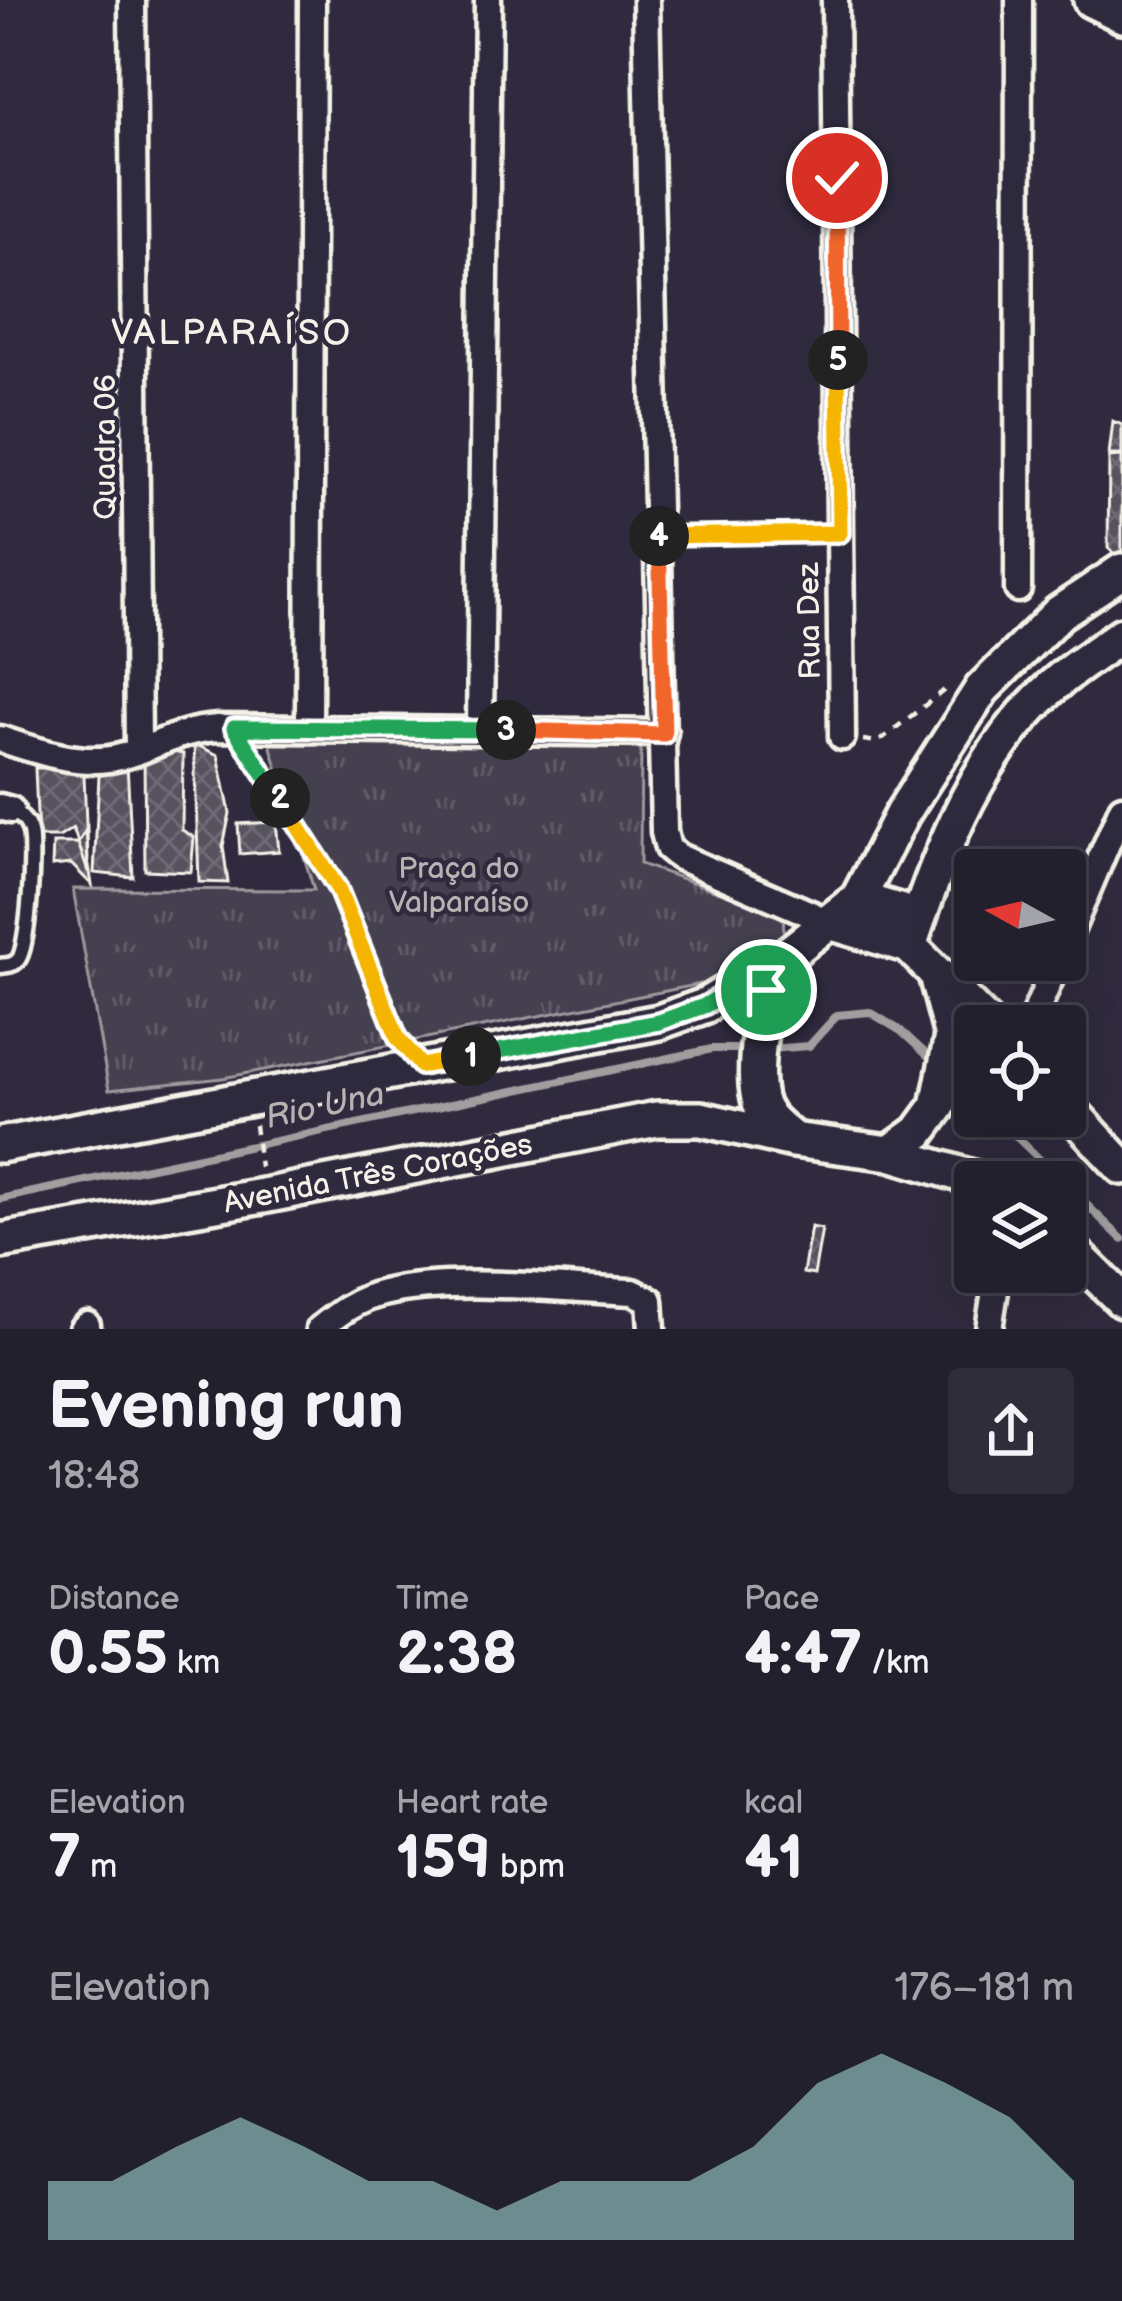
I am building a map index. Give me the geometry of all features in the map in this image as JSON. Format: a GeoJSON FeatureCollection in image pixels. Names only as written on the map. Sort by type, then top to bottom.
{"type":"FeatureCollection","features":[{"type":"Feature","properties":{"kind":"street","name":"Quadra 06"},"geometry":{"type":"LineString","coordinates":[[132,0],[138,749]]}},
{"type":"Feature","properties":{"kind":"street"},"geometry":{"type":"LineString","coordinates":[[309,728],[312,0]]}},
{"type":"Feature","properties":{"kind":"street"},"geometry":{"type":"LineString","coordinates":[[480,730],[488,0]]}},
{"type":"Feature","properties":{"kind":"street"},"geometry":{"type":"LineString","coordinates":[[646,0],[668,848],[679,857],[830,922],[914,932]]}},
{"type":"Feature","properties":{"kind":"street","name":"Rua Dez"},"geometry":{"type":"LineString","coordinates":[[836,0],[842,737]]}},
{"type":"Feature","properties":{"kind":"street"},"geometry":{"type":"LineString","coordinates":[[1018,0],[1018,589]]}},
{"type":"Feature","properties":{"kind":"street"},"geometry":{"type":"LineString","coordinates":[[1091,0],[1122,15]]}},
{"type":"Feature","properties":{"kind":"street"},"geometry":{"type":"LineString","coordinates":[[0,1145],[659,1022],[704,1006],[778,962],[858,899],[902,814],[982,689],[1059,613],[1122,571]]}},
{"type":"Feature","properties":{"kind":"street"},"geometry":{"type":"LineString","coordinates":[[914,932],[945,841],[967,796],[1022,718],[1060,680],[1122,635]]}},
{"type":"Feature","properties":{"kind":"street"},"geometry":{"type":"LineString","coordinates":[[0,739],[69,758],[95,760],[190,730],[664,734]]}},
{"type":"Feature","properties":{"kind":"street"},"geometry":{"type":"LineString","coordinates":[[1086,893],[1122,808]]}},
{"type":"Feature","properties":{"kind":"street"},"geometry":{"type":"LineString","coordinates":[[858,899],[914,932],[936,975],[952,1036],[938,1106],[919,1132],[890,1153]]}},
{"type":"Feature","properties":{"kind":"street"},"geometry":{"type":"LineString","coordinates":[[778,962],[761,1016],[758,1089],[766,1114],[793,1140],[890,1153],[954,1172]]}},
{"type":"Feature","properties":{"kind":"street"},"geometry":{"type":"LineString","coordinates":[[936,975],[967,1005]]}},
{"type":"Feature","properties":{"kind":"street","name":"Avenida Três Corações"},"geometry":{"type":"LineString","coordinates":[[0,1241],[263,1196],[657,1119],[701,1119],[793,1140]]}},
{"type":"Feature","properties":{"kind":"street"},"geometry":{"type":"LineString","coordinates":[[1086,1128],[1122,1167]]}},
{"type":"Feature","properties":{"kind":"street"},"geometry":{"type":"LineString","coordinates":[[1086,1265],[1122,1300]]}},
{"type":"Feature","properties":{"kind":"street"},"geometry":{"type":"LineString","coordinates":[[319,1329],[347,1306],[382,1293],[428,1287],[633,1292],[650,1300],[652,1326]]}},
{"type":"Feature","properties":{"kind":"street"},"geometry":{"type":"LineString","coordinates":[[989,1329],[995,1293]]}},
{"type":"Feature","properties":{"kind":"lane"},"geometry":{"type":"LineString","coordinates":[[0,966],[12,964],[22,954],[31,837],[27,824],[6,809]]}},
{"type":"Feature","properties":{"kind":"path"},"geometry":{"type":"LineString","coordinates":[[659,535],[840,533]]}},
{"type":"Feature","properties":{"kind":"path"},"geometry":{"type":"LineString","coordinates":[[842,737],[878,742],[962,677]]}},
{"type":"Feature","properties":{"kind":"path"},"geometry":{"type":"LineString","coordinates":[[234,728],[338,889],[398,1038],[421,1066]]}},
{"type":"Feature","properties":{"kind":"path"},"geometry":{"type":"LineString","coordinates":[[255,1125],[259,1160]]}},
{"type":"Feature","properties":{"kind":"green space","name":"Praça do Valparaíso"},"geometry":{"type":"Polygon","coordinates":[[[270,744],[641,745],[640,864],[783,914],[784,933],[711,982],[223,1078],[109,1090],[73,889],[314,890],[270,744]]]}},
{"type":"Feature","properties":{"kind":"building"},"geometry":{"type":"Polygon","coordinates":[[[1113,421],[1122,425],[1122,455],[1109,455],[1113,421]]]}},
{"type":"Feature","properties":{"kind":"building"},"geometry":{"type":"Polygon","coordinates":[[[1122,456],[1122,552],[1117,556],[1108,548],[1109,457],[1122,456]]]}},
{"type":"Feature","properties":{"kind":"building"},"geometry":{"type":"Polygon","coordinates":[[[194,744],[218,755],[230,813],[223,846],[228,883],[199,882],[194,744]]]}},
{"type":"Feature","properties":{"kind":"building"},"geometry":{"type":"Polygon","coordinates":[[[160,749],[183,754],[182,830],[194,837],[191,872],[145,870],[144,756],[160,749]]]}},
{"type":"Feature","properties":{"kind":"building"},"geometry":{"type":"Polygon","coordinates":[[[127,764],[133,877],[94,873],[99,776],[127,764]]]}},
{"type":"Feature","properties":{"kind":"building"},"geometry":{"type":"Polygon","coordinates":[[[35,768],[62,768],[84,775],[88,872],[73,828],[59,837],[38,837],[35,768]]]}},
{"type":"Feature","properties":{"kind":"building"},"geometry":{"type":"Polygon","coordinates":[[[276,822],[279,851],[240,854],[238,824],[276,822]]]}},
{"type":"Feature","properties":{"kind":"building"},"geometry":{"type":"Polygon","coordinates":[[[87,828],[92,885],[71,864],[52,866],[53,843],[78,843],[87,828]]]}},
{"type":"Feature","properties":{"kind":"building"},"geometry":{"type":"Polygon","coordinates":[[[811,1227],[822,1229],[814,1275],[803,1273],[811,1227]]]}},
{"type":"Feature","properties":{"kind":"waterway","name":"Rio Una"},"geometry":{"type":"LineString","coordinates":[[769,1049],[809,1046],[837,1015],[870,1012],[901,1031],[938,1065]]}},
{"type":"Feature","properties":{"kind":"waterway","name":"Rio Una"},"geometry":{"type":"LineString","coordinates":[[0,1199],[712,1049],[748,1049]]}},
{"type":"Feature","properties":{"kind":"waterway","name":"Rio Una"},"geometry":{"type":"LineString","coordinates":[[1017,1137],[1041,1161]]}},
{"type":"Feature","properties":{"kind":"waterway","name":"Rio Una"},"geometry":{"type":"LineString","coordinates":[[1086,1204],[1122,1239]]}},
{"type":"Feature","properties":{"kind":"district","name":"VALPARAÍSO"},"geometry":{"type":"Point","coordinates":[232,333]}},
{"type":"Feature","properties":{"kind":"route"},"geometry":{"type":"LineString","coordinates":[[766,990],[778,962],[704,1006],[659,1022],[421,1066],[398,1038],[338,889],[234,728],[664,734],[659,535],[840,533],[837,178]]}}]}
